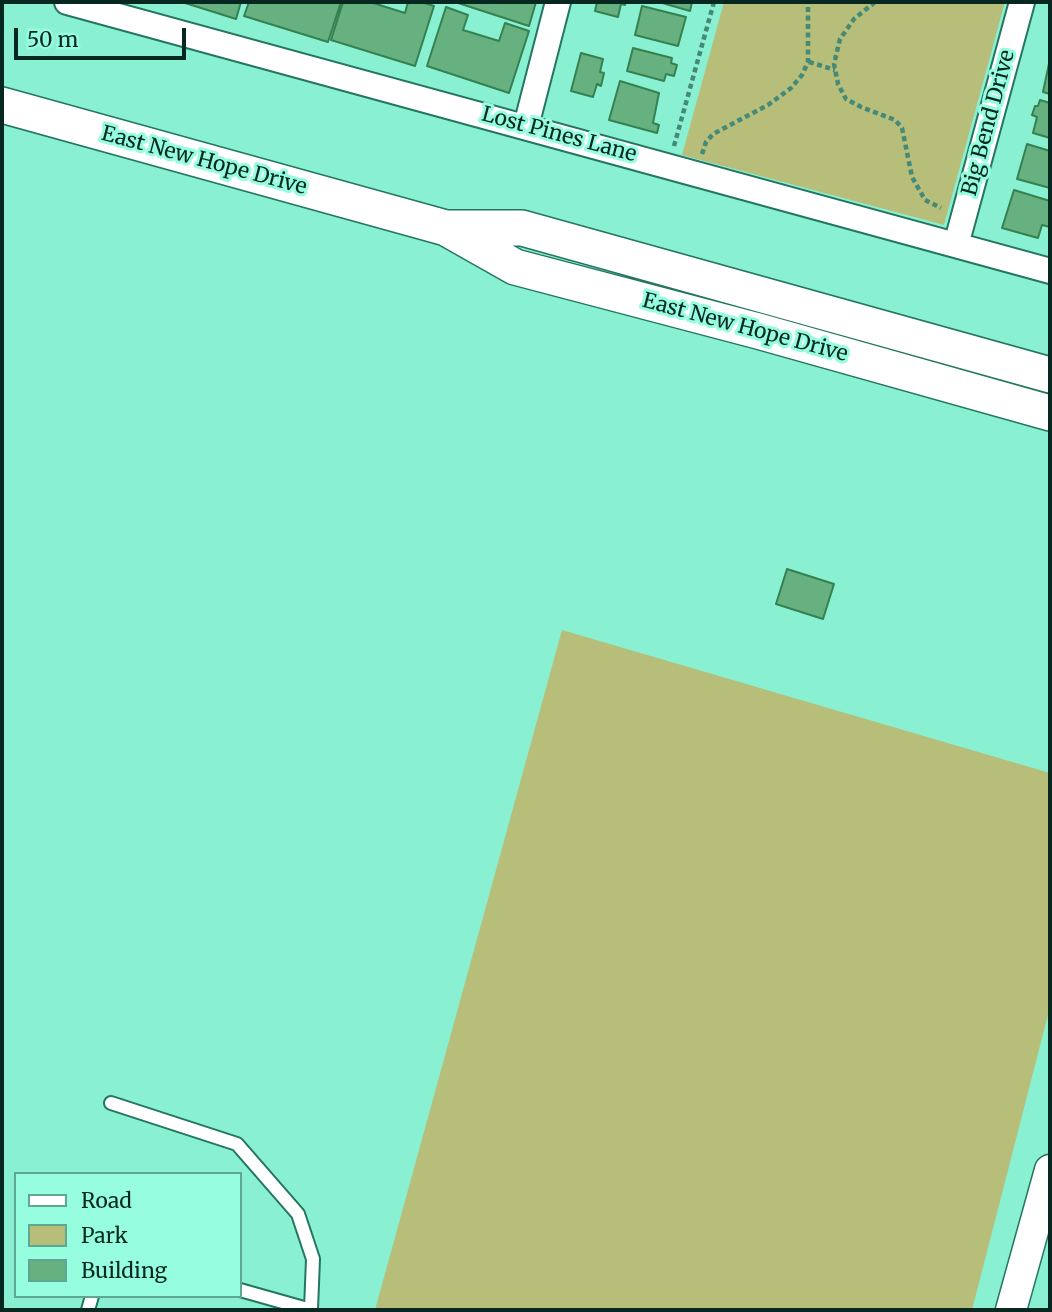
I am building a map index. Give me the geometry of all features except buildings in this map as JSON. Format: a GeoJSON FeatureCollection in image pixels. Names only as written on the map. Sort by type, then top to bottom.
{"type":"FeatureCollection","features":[{"type":"Feature","properties":{"kind":"main road","name":"East New Hope Drive"},"geometry":{"type":"LineString","coordinates":[[2,105],[446,228],[515,267],[758,331],[1050,413]]}},
{"type":"Feature","properties":{"kind":"main road","name":"East New Hope Drive"},"geometry":{"type":"LineString","coordinates":[[446,228],[522,228],[1050,375]]}},
{"type":"Feature","properties":{"kind":"street","name":"Lost Pines Lane"},"geometry":{"type":"LineString","coordinates":[[67,2],[1050,271]]}},
{"type":"Feature","properties":{"kind":"street"},"geometry":{"type":"LineString","coordinates":[[526,126],[558,2]]}},
{"type":"Feature","properties":{"kind":"street","name":"Big Bend Drive"},"geometry":{"type":"LineString","coordinates":[[956,245],[1022,2]]}},
{"type":"Feature","properties":{"kind":"street"},"geometry":{"type":"LineString","coordinates":[[1011,1310],[1050,1170]]}},
{"type":"Feature","properties":{"kind":"lane"},"geometry":{"type":"LineString","coordinates":[[111,1103],[237,1144],[298,1214],[313,1259],[311,1310],[242,1291]]}},
{"type":"Feature","properties":{"kind":"path"},"geometry":{"type":"LineString","coordinates":[[672,153],[714,2]]}},
{"type":"Feature","properties":{"kind":"path"},"geometry":{"type":"LineString","coordinates":[[701,159],[706,142],[713,134],[779,96],[802,75],[808,62],[808,2]]}},
{"type":"Feature","properties":{"kind":"path"},"geometry":{"type":"LineString","coordinates":[[875,2],[854,19],[840,39],[834,64],[838,84],[846,99],[895,120],[902,128],[912,177],[925,200],[941,208]]}},
{"type":"Feature","properties":{"kind":"path"},"geometry":{"type":"LineString","coordinates":[[808,62],[835,70]]}},
{"type":"Feature","properties":{"kind":"green space"},"geometry":{"type":"Polygon","coordinates":[[[724,2],[1005,2],[944,225],[682,155],[724,2]]]}},
{"type":"Feature","properties":{"kind":"green space"},"geometry":{"type":"Polygon","coordinates":[[[562,630],[1050,773],[1050,1007],[972,1310],[375,1310],[562,630]]]}}]}
